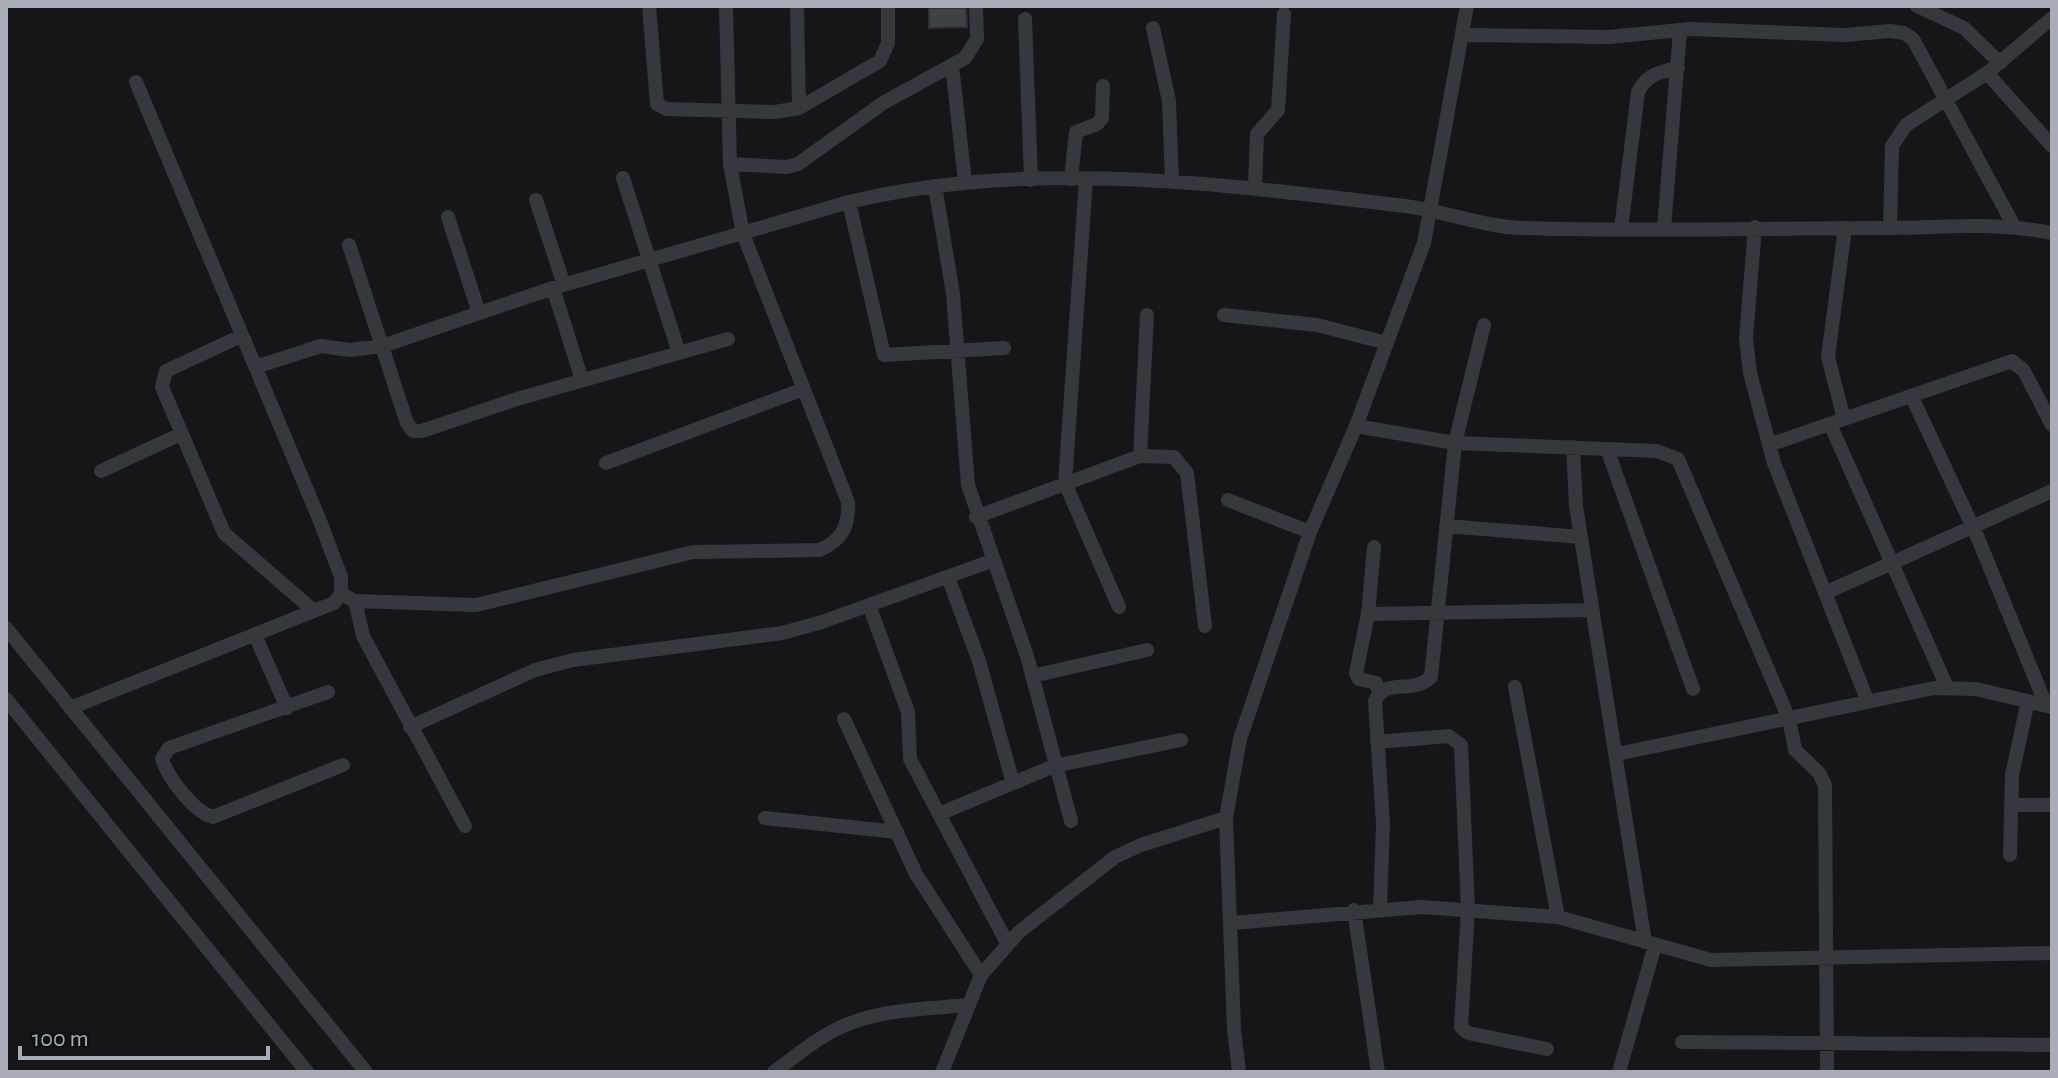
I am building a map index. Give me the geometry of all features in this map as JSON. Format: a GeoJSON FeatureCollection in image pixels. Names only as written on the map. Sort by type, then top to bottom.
{"type":"FeatureCollection","features":[{"type":"Feature","properties":{"kind":"street"},"geometry":{"type":"LineString","coordinates":[[649,6],[657,104],[666,109],[730,108],[775,112],[799,108],[880,61],[888,43],[888,6]]}},
{"type":"Feature","properties":{"kind":"street"},"geometry":{"type":"LineString","coordinates":[[341,594],[355,601],[476,605],[693,552],[820,550],[836,542],[846,529],[848,502],[801,390],[743,234],[730,164],[726,6]]}},
{"type":"Feature","properties":{"kind":"street"},"geometry":{"type":"LineString","coordinates":[[797,6],[799,108]]}},
{"type":"Feature","properties":{"kind":"street"},"geometry":{"type":"LineString","coordinates":[[730,164],[787,167],[798,164],[883,103],[965,58],[977,39],[976,6]]}},
{"type":"Feature","properties":{"kind":"street"},"geometry":{"type":"LineString","coordinates":[[1239,1072],[1234,1029],[1226,818],[1251,699],[1310,532],[1356,426],[1387,343],[1433,209],[1467,6]]}},
{"type":"Feature","properties":{"kind":"street"},"geometry":{"type":"LineString","coordinates":[[1917,6],[1964,28],[2000,63]]}},
{"type":"Feature","properties":{"kind":"street"},"geometry":{"type":"LineString","coordinates":[[1255,186],[1257,134],[1278,110],[1284,14]]}},
{"type":"Feature","properties":{"kind":"street"},"geometry":{"type":"LineString","coordinates":[[1890,228],[1892,146],[1906,125],[1987,73],[2052,18]]}},
{"type":"Feature","properties":{"kind":"street"},"geometry":{"type":"LineString","coordinates":[[1025,19],[1031,180]]}},
{"type":"Feature","properties":{"kind":"street"},"geometry":{"type":"LineString","coordinates":[[1153,28],[1169,101],[1172,182]]}},
{"type":"Feature","properties":{"kind":"street"},"geometry":{"type":"LineString","coordinates":[[1463,35],[1608,37],[1680,31],[1845,35],[1890,31],[1904,33],[1913,39],[2014,226]]}},
{"type":"Feature","properties":{"kind":"street"},"geometry":{"type":"LineString","coordinates":[[1664,228],[1680,31]]}},
{"type":"Feature","properties":{"kind":"street"},"geometry":{"type":"LineString","coordinates":[[952,65],[965,182]]}},
{"type":"Feature","properties":{"kind":"street"},"geometry":{"type":"LineString","coordinates":[[1621,229],[1638,92],[1646,78],[1678,68]]}},
{"type":"Feature","properties":{"kind":"street"},"geometry":{"type":"LineString","coordinates":[[1987,73],[2052,146]]}},
{"type":"Feature","properties":{"kind":"street"},"geometry":{"type":"LineString","coordinates":[[70,708],[334,603],[341,594],[341,577],[320,521],[136,82]]}},
{"type":"Feature","properties":{"kind":"street"},"geometry":{"type":"LineString","coordinates":[[1103,86],[1102,118],[1097,124],[1076,132],[1079,179],[1065,483],[1119,607]]}},
{"type":"Feature","properties":{"kind":"street"},"geometry":{"type":"LineString","coordinates":[[623,178],[679,353]]}},
{"type":"Feature","properties":{"kind":"street"},"geometry":{"type":"LineString","coordinates":[[255,367],[321,346],[350,350],[382,346],[558,287],[849,202],[965,182],[1079,179],[1255,186],[1433,209],[1508,227],[1890,228],[1988,223],[2052,233]]}},
{"type":"Feature","properties":{"kind":"street"},"geometry":{"type":"LineString","coordinates":[[935,186],[953,294],[968,485],[976,517],[994,560],[1032,676],[1071,821]]}},
{"type":"Feature","properties":{"kind":"street"},"geometry":{"type":"LineString","coordinates":[[536,200],[582,380]]}},
{"type":"Feature","properties":{"kind":"street"},"geometry":{"type":"LineString","coordinates":[[849,202],[884,355],[1004,348]]}},
{"type":"Feature","properties":{"kind":"street"},"geometry":{"type":"LineString","coordinates":[[448,217],[479,313]]}},
{"type":"Feature","properties":{"kind":"street"},"geometry":{"type":"LineString","coordinates":[[1755,227],[1747,357],[1769,445],[1868,702]]}},
{"type":"Feature","properties":{"kind":"street"},"geometry":{"type":"LineString","coordinates":[[1845,228],[1828,357],[1837,422],[1891,563],[1947,687]]}},
{"type":"Feature","properties":{"kind":"street"},"geometry":{"type":"LineString","coordinates":[[349,245],[407,423],[413,431],[422,431],[582,380],[728,339]]}},
{"type":"Feature","properties":{"kind":"street"},"geometry":{"type":"LineString","coordinates":[[1140,456],[1147,315]]}},
{"type":"Feature","properties":{"kind":"street"},"geometry":{"type":"LineString","coordinates":[[1224,315],[1317,325],[1387,343]]}},
{"type":"Feature","properties":{"kind":"street"},"geometry":{"type":"LineString","coordinates":[[1380,908],[1383,811],[1375,701],[1379,692],[1387,686],[1423,685],[1431,677],[1455,443],[1484,325]]}},
{"type":"Feature","properties":{"kind":"street"},"geometry":{"type":"LineString","coordinates":[[241,336],[163,374],[162,387],[224,533],[314,611]]}},
{"type":"Feature","properties":{"kind":"street"},"geometry":{"type":"LineString","coordinates":[[1769,445],[2012,361],[2024,371],[2052,425]]}},
{"type":"Feature","properties":{"kind":"street"},"geometry":{"type":"LineString","coordinates":[[606,463],[801,390]]}},
{"type":"Feature","properties":{"kind":"street"},"geometry":{"type":"LineString","coordinates":[[1912,397],[1973,525],[2049,706]]}},
{"type":"Feature","properties":{"kind":"street"},"geometry":{"type":"LineString","coordinates":[[1356,426],[1455,443],[1657,451],[1678,459],[1685,468],[1789,719],[1795,750],[1819,773],[1825,785],[1827,1072]]}},
{"type":"Feature","properties":{"kind":"street"},"geometry":{"type":"LineString","coordinates":[[101,471],[181,434]]}},
{"type":"Feature","properties":{"kind":"street"},"geometry":{"type":"LineString","coordinates":[[1573,447],[1581,537],[1592,610],[1650,943],[1619,1072]]}},
{"type":"Feature","properties":{"kind":"street"},"geometry":{"type":"LineString","coordinates":[[1607,449],[1693,689]]}},
{"type":"Feature","properties":{"kind":"street"},"geometry":{"type":"LineString","coordinates":[[976,517],[1140,456],[1174,457],[1187,473],[1205,626]]}},
{"type":"Feature","properties":{"kind":"street"},"geometry":{"type":"LineString","coordinates":[[1825,593],[2052,491]]}},
{"type":"Feature","properties":{"kind":"street"},"geometry":{"type":"LineString","coordinates":[[1228,500],[1310,532]]}},
{"type":"Feature","properties":{"kind":"street"},"geometry":{"type":"LineString","coordinates":[[1446,526],[1581,537]]}},
{"type":"Feature","properties":{"kind":"street"},"geometry":{"type":"LineString","coordinates":[[1374,547],[1368,614],[1356,673],[1359,679],[1376,683],[1379,692]]}},
{"type":"Feature","properties":{"kind":"street"},"geometry":{"type":"LineString","coordinates":[[410,727],[502,683],[573,660],[782,633],[994,560]]}},
{"type":"Feature","properties":{"kind":"street"},"geometry":{"type":"LineString","coordinates":[[948,577],[979,661],[1013,783]]}},
{"type":"Feature","properties":{"kind":"street"},"geometry":{"type":"LineString","coordinates":[[355,601],[363,636],[465,826]]}},
{"type":"Feature","properties":{"kind":"street"},"geometry":{"type":"LineString","coordinates":[[869,605],[908,712],[910,759],[1007,943]]}},
{"type":"Feature","properties":{"kind":"street"},"geometry":{"type":"LineString","coordinates":[[1368,614],[1592,610]]}},
{"type":"Feature","properties":{"kind":"street"},"geometry":{"type":"LineString","coordinates":[[6,628],[366,1072]]}},
{"type":"Feature","properties":{"kind":"street"},"geometry":{"type":"LineString","coordinates":[[255,635],[287,708]]}},
{"type":"Feature","properties":{"kind":"street"},"geometry":{"type":"LineString","coordinates":[[1032,676],[1147,650]]}},
{"type":"Feature","properties":{"kind":"street"},"geometry":{"type":"LineString","coordinates":[[1515,687],[1558,917]]}},
{"type":"Feature","properties":{"kind":"street"},"geometry":{"type":"LineString","coordinates":[[1617,754],[1947,687],[2049,706]]}},
{"type":"Feature","properties":{"kind":"street"},"geometry":{"type":"LineString","coordinates":[[328,692],[169,748],[164,753],[165,768],[199,810],[213,817],[343,765]]}},
{"type":"Feature","properties":{"kind":"street"},"geometry":{"type":"LineString","coordinates":[[6,699],[307,1072]]}},
{"type":"Feature","properties":{"kind":"street"},"geometry":{"type":"LineString","coordinates":[[2010,855],[2012,775],[2028,701]]}},
{"type":"Feature","properties":{"kind":"street"},"geometry":{"type":"LineString","coordinates":[[844,719],[916,874],[981,975]]}},
{"type":"Feature","properties":{"kind":"street"},"geometry":{"type":"LineString","coordinates":[[1377,742],[1449,736],[1461,745],[1468,910],[1460,1020],[1463,1031],[1547,1049]]}},
{"type":"Feature","properties":{"kind":"street"},"geometry":{"type":"LineString","coordinates":[[939,814],[1054,766],[1181,740]]}},
{"type":"Feature","properties":{"kind":"street"},"geometry":{"type":"LineString","coordinates":[[2011,805],[2052,805]]}},
{"type":"Feature","properties":{"kind":"street"},"geometry":{"type":"LineString","coordinates":[[765,818],[897,832]]}},
{"type":"Feature","properties":{"kind":"street"},"geometry":{"type":"LineString","coordinates":[[942,1072],[981,975],[1007,943],[1115,857],[1141,845],[1226,818]]}},
{"type":"Feature","properties":{"kind":"street"},"geometry":{"type":"LineString","coordinates":[[1232,923],[1380,908],[1468,910],[1558,917],[1711,960],[1827,955],[2052,953]]}},
{"type":"Feature","properties":{"kind":"street"},"geometry":{"type":"LineString","coordinates":[[1354,910],[1378,1072]]}},
{"type":"Feature","properties":{"kind":"street"},"geometry":{"type":"LineString","coordinates":[[774,1072],[818,1040],[865,1019],[892,1012],[968,1005]]}},
{"type":"Feature","properties":{"kind":"street"},"geometry":{"type":"LineString","coordinates":[[1682,1042],[2052,1045]]}},
{"type":"Feature","properties":{"kind":"building"},"geometry":{"type":"Polygon","coordinates":[[[929,8],[966,8],[967,27],[929,28],[929,8]]]}}]}
